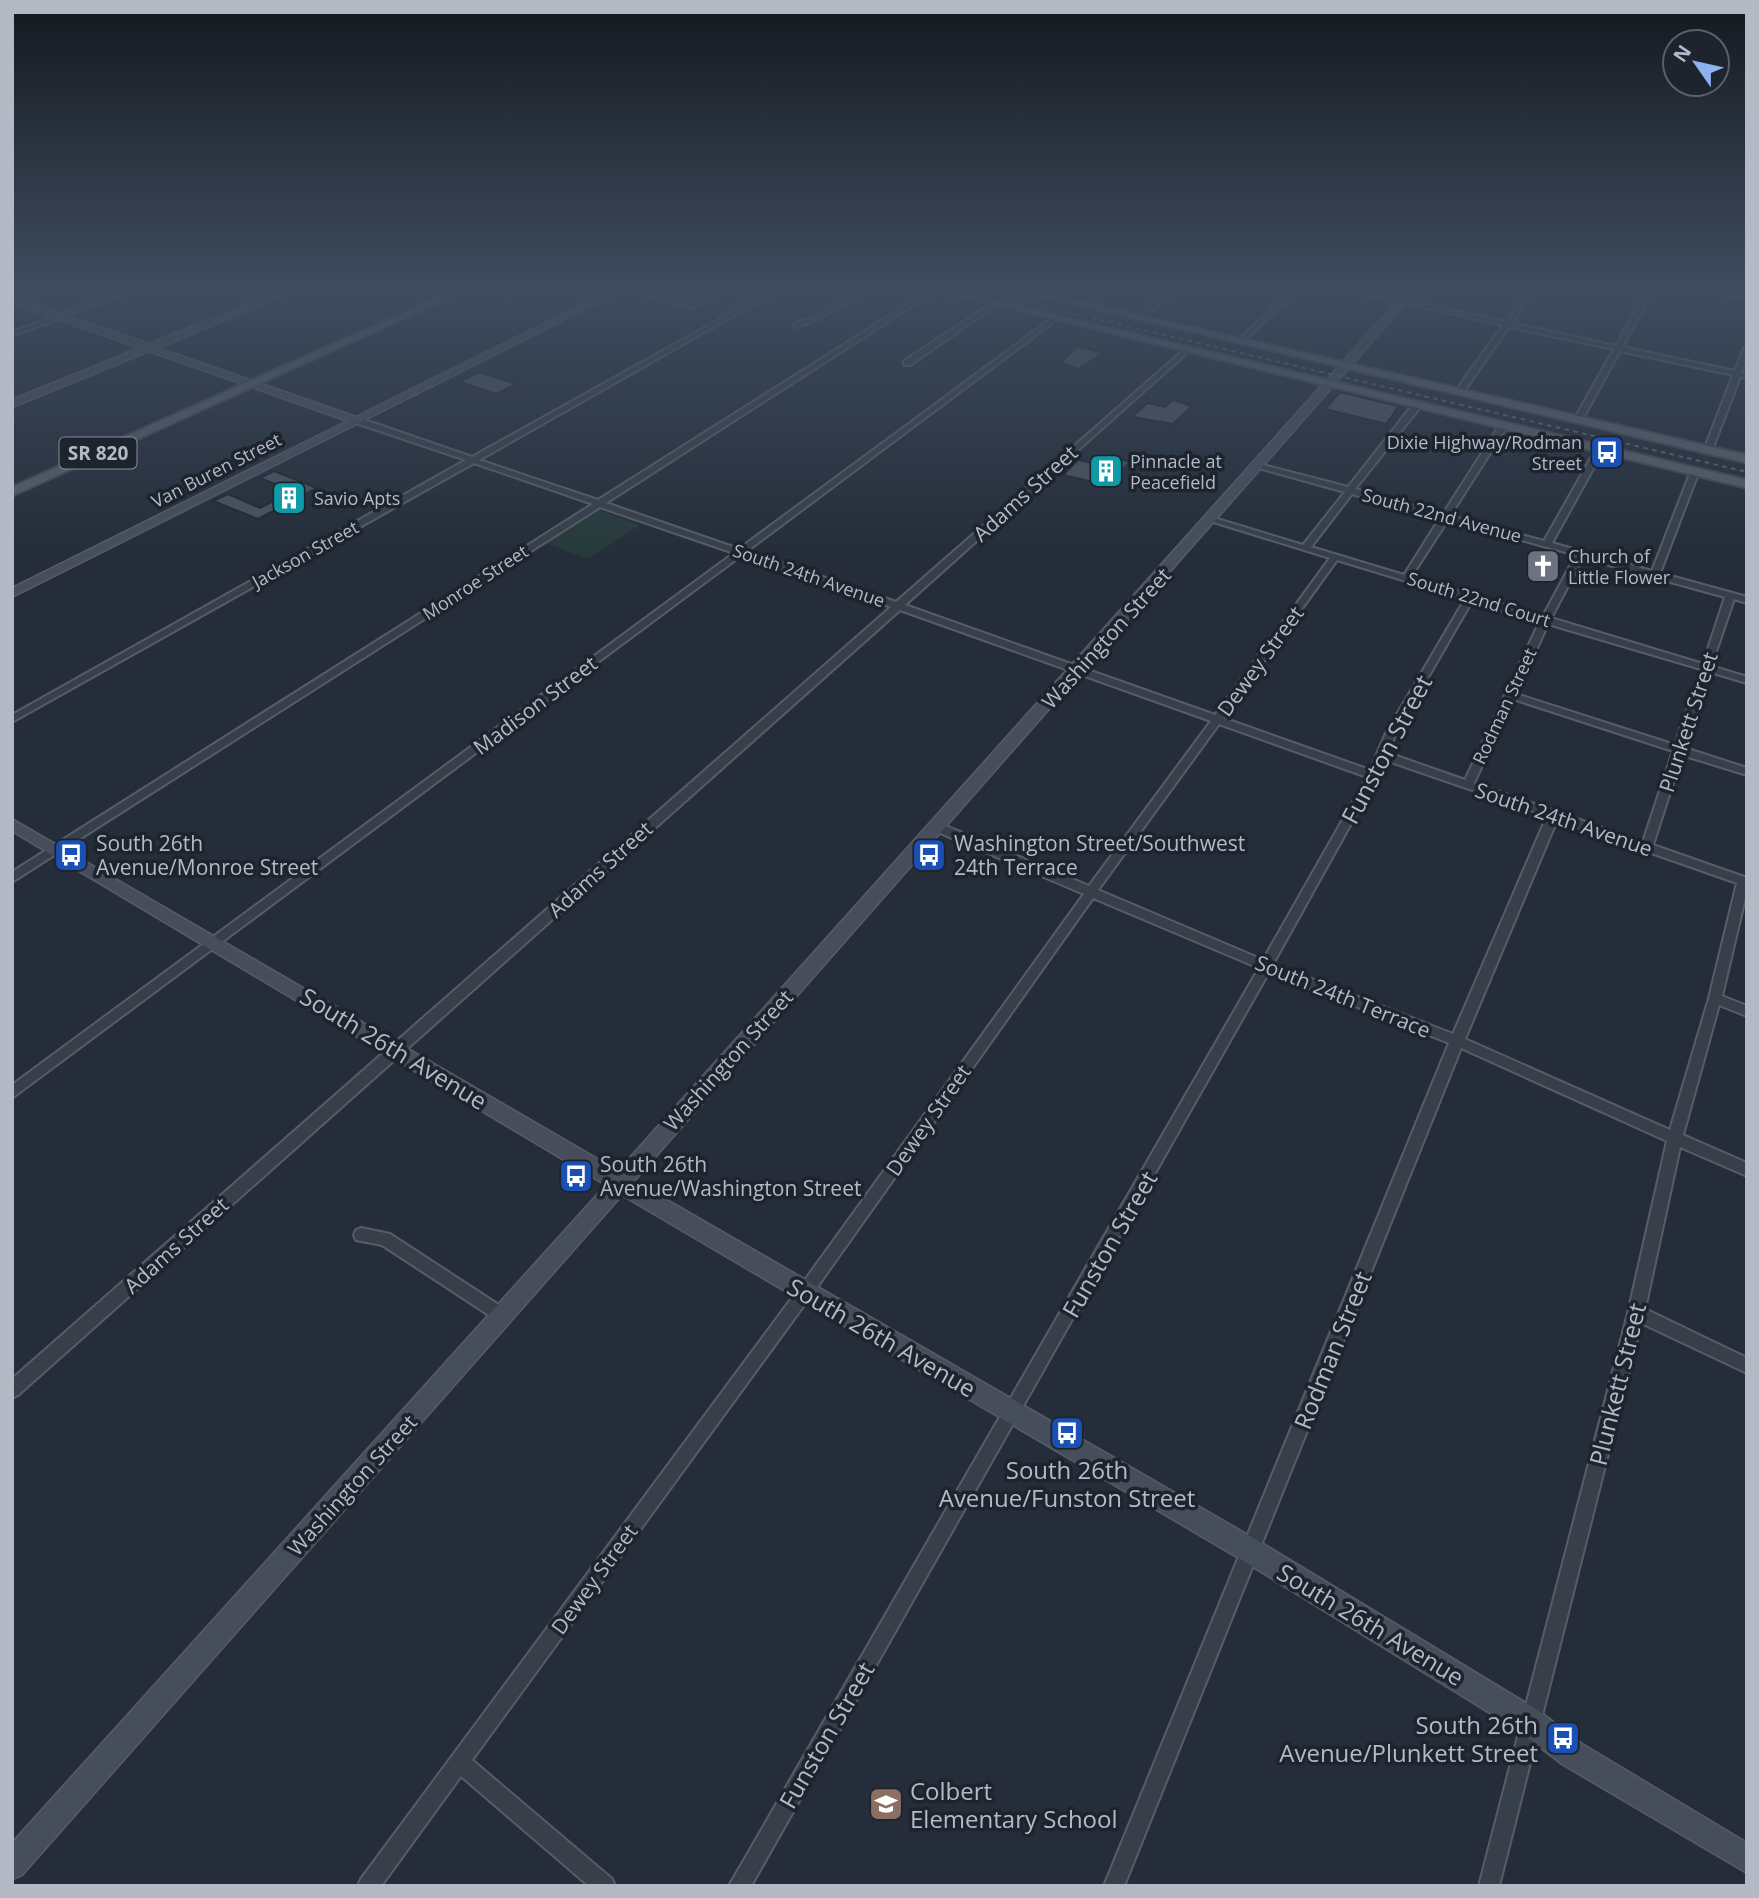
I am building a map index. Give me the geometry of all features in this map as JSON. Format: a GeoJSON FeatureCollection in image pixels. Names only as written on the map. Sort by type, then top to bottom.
{"type":"FeatureCollection","features":[{"type":"Feature","properties":{"kind":"main road","name":"SR 820"},"geometry":{"type":"LineString","coordinates":[[12,492],[261,376]]}},
{"type":"Feature","properties":{"kind":"main road","name":"SR 820"},"geometry":{"type":"LineString","coordinates":[[12,483],[264,376]]}},
{"type":"Feature","properties":{"kind":"main road"},"geometry":{"type":"LineString","coordinates":[[1299,376],[1747,484]]}},
{"type":"Feature","properties":{"kind":"main road"},"geometry":{"type":"LineString","coordinates":[[1390,376],[1747,459]]}},
{"type":"Feature","properties":{"kind":"street"},"geometry":{"type":"LineString","coordinates":[[12,404],[82,376]]}},
{"type":"Feature","properties":{"kind":"street","name":"South 24th Avenue"},"geometry":{"type":"LineString","coordinates":[[229,376],[898,606],[1373,775]]}},
{"type":"Feature","properties":{"kind":"street","name":"Van Buren Street"},"geometry":{"type":"LineString","coordinates":[[12,593],[444,376]]}},
{"type":"Feature","properties":{"kind":"street","name":"Jackson Street"},"geometry":{"type":"LineString","coordinates":[[12,719],[623,376]]}},
{"type":"Feature","properties":{"kind":"street","name":"Monroe Street"},"geometry":{"type":"LineString","coordinates":[[12,878],[797,376]]}},
{"type":"Feature","properties":{"kind":"street","name":"Madison Street"},"geometry":{"type":"LineString","coordinates":[[12,1093],[978,376]]}},
{"type":"Feature","properties":{"kind":"street","name":"Adams Street"},"geometry":{"type":"LineString","coordinates":[[12,1390],[1158,376]]}},
{"type":"Feature","properties":{"kind":"street","name":"Washington Street"},"geometry":{"type":"LineString","coordinates":[[12,1865],[1211,520],[1336,376]]}},
{"type":"Feature","properties":{"kind":"street"},"geometry":{"type":"LineString","coordinates":[[1460,392],[1471,376]]}},
{"type":"Feature","properties":{"kind":"street"},"geometry":{"type":"LineString","coordinates":[[1578,419],[1602,376]]}},
{"type":"Feature","properties":{"kind":"street"},"geometry":{"type":"LineString","coordinates":[[1708,450],[1736,376]]}},
{"type":"Feature","properties":{"kind":"street"},"geometry":{"type":"LineString","coordinates":[[1306,547],[1418,404]]}},
{"type":"Feature","properties":{"kind":"street"},"geometry":{"type":"LineString","coordinates":[[1407,577],[1504,425]]}},
{"type":"Feature","properties":{"kind":"street"},"geometry":{"type":"LineString","coordinates":[[1548,544],[1600,449]]}},
{"type":"Feature","properties":{"kind":"street","name":"South 22nd Avenue"},"geometry":{"type":"LineString","coordinates":[[1258,465],[1747,600]]}},
{"type":"Feature","properties":{"kind":"street"},"geometry":{"type":"LineString","coordinates":[[1655,575],[1695,471]]}},
{"type":"Feature","properties":{"kind":"street","name":"South 22nd Court"},"geometry":{"type":"LineString","coordinates":[[1211,520],[1747,680]]}},
{"type":"Feature","properties":{"kind":"street","name":"Rodman Street"},"geometry":{"type":"LineString","coordinates":[[1468,785],[1545,620],[1581,554]]}},
{"type":"Feature","properties":{"kind":"street","name":"Dewey Street"},"geometry":{"type":"LineString","coordinates":[[368,1886],[805,1292],[1336,556]]}},
{"type":"Feature","properties":{"kind":"street","name":"Plunkett Street"},"geometry":{"type":"LineString","coordinates":[[1646,848],[1704,667],[1730,596]]}},
{"type":"Feature","properties":{"kind":"street","name":"Funston Street"},"geometry":{"type":"LineString","coordinates":[[739,1886],[1266,966],[1373,775],[1391,733],[1471,597]]}},
{"type":"Feature","properties":{"kind":"street"},"geometry":{"type":"LineString","coordinates":[[1510,695],[1747,772]]}},
{"type":"Feature","properties":{"kind":"street","name":"South 24th Avenue"},"geometry":{"type":"LineString","coordinates":[[1381,755],[1745,882]]}},
{"type":"Feature","properties":{"kind":"street","name":"Rodman Street"},"geometry":{"type":"LineString","coordinates":[[1114,1886],[1457,1041],[1553,815]]}},
{"type":"Feature","properties":{"kind":"street","name":"South 26th Avenue"},"geometry":{"type":"LineString","coordinates":[[12,824],[805,1292],[1251,1551],[1529,1721],[1572,1754],[1747,1858]]}},
{"type":"Feature","properties":{"kind":"street","name":"South 24th Terrace"},"geometry":{"type":"LineString","coordinates":[[937,827],[1266,966],[1457,1041],[1747,1170]]}},
{"type":"Feature","properties":{"kind":"street","name":"Plunkett Street"},"geometry":{"type":"LineString","coordinates":[[1489,1886],[1529,1721],[1636,1313],[1675,1138],[1745,882]]}},
{"type":"Feature","properties":{"kind":"street"},"geometry":{"type":"LineString","coordinates":[[1715,998],[1747,1011]]}},
{"type":"Feature","properties":{"kind":"street"},"geometry":{"type":"LineString","coordinates":[[361,1235],[386,1239],[503,1316]]}},
{"type":"Feature","properties":{"kind":"street"},"geometry":{"type":"LineString","coordinates":[[1636,1313],[1747,1366]]}},
{"type":"Feature","properties":{"kind":"street"},"geometry":{"type":"LineString","coordinates":[[459,1762],[605,1886]]}},
{"type":"Feature","properties":{"kind":"shaded area"},"geometry":{"type":"Polygon","coordinates":[[[599,510],[640,525],[588,559],[546,543],[599,510]]]}},
{"type":"Feature","properties":{"kind":"building"},"geometry":{"type":"Polygon","coordinates":[[[472,376],[490,376],[516,384],[497,394],[459,382],[472,376]]]}},
{"type":"Feature","properties":{"kind":"building"},"geometry":{"type":"Polygon","coordinates":[[[1340,392],[1399,406],[1386,424],[1325,409],[1340,392]]]}},
{"type":"Feature","properties":{"kind":"building","name":"Pinnacle at Peacefield"},"geometry":{"type":"Polygon","coordinates":[[[1172,400],[1192,406],[1173,424],[1132,417],[1147,403],[1165,407],[1172,400]]]}},
{"type":"Feature","properties":{"kind":"building","name":"Pinnacle at Peacefield"},"geometry":{"type":"Polygon","coordinates":[[[1109,456],[1130,462],[1107,485],[1063,475],[1078,460],[1099,464],[1109,456]]]}},
{"type":"Feature","properties":{"kind":"building","name":"Savio Apts"},"geometry":{"type":"Polygon","coordinates":[[[274,471],[317,488],[301,494],[302,496],[258,519],[213,501],[228,494],[260,508],[293,491],[260,478],[274,471]]]}},
{"type":"Feature","properties":{"kind":"railway"},"geometry":{"type":"LineString","coordinates":[[1337,376],[1747,472]]}},
{"type":"Feature","properties":{"kind":"place","name":"Dixie Highway/Rodman Street"},"geometry":{"type":"Point","coordinates":[1607,452]}},
{"type":"Feature","properties":{"kind":"place","name":"Pinnacle at Peacefield"},"geometry":{"type":"Point","coordinates":[1106,471]}},
{"type":"Feature","properties":{"kind":"place","name":"Savio Apts"},"geometry":{"type":"Point","coordinates":[289,498]}},
{"type":"Feature","properties":{"kind":"place","name":"Church of Little Flower"},"geometry":{"type":"Point","coordinates":[1543,566]}},
{"type":"Feature","properties":{"kind":"place","name":"South 26th Avenue/Monroe Street"},"geometry":{"type":"Point","coordinates":[71,855]}},
{"type":"Feature","properties":{"kind":"place","name":"Washington Street/Southwest 24th Terrace"},"geometry":{"type":"Point","coordinates":[929,855]}},
{"type":"Feature","properties":{"kind":"place","name":"South 26th Avenue/Washington Street"},"geometry":{"type":"Point","coordinates":[576,1176]}},
{"type":"Feature","properties":{"kind":"place","name":"South 26th Avenue/Funston Street"},"geometry":{"type":"Point","coordinates":[1067,1433]}},
{"type":"Feature","properties":{"kind":"place","name":"South 26th Avenue/Plunkett Street"},"geometry":{"type":"Point","coordinates":[1563,1738]}},
{"type":"Feature","properties":{"kind":"place","name":"Colbert Elementary School"},"geometry":{"type":"Point","coordinates":[886,1804]}}]}
